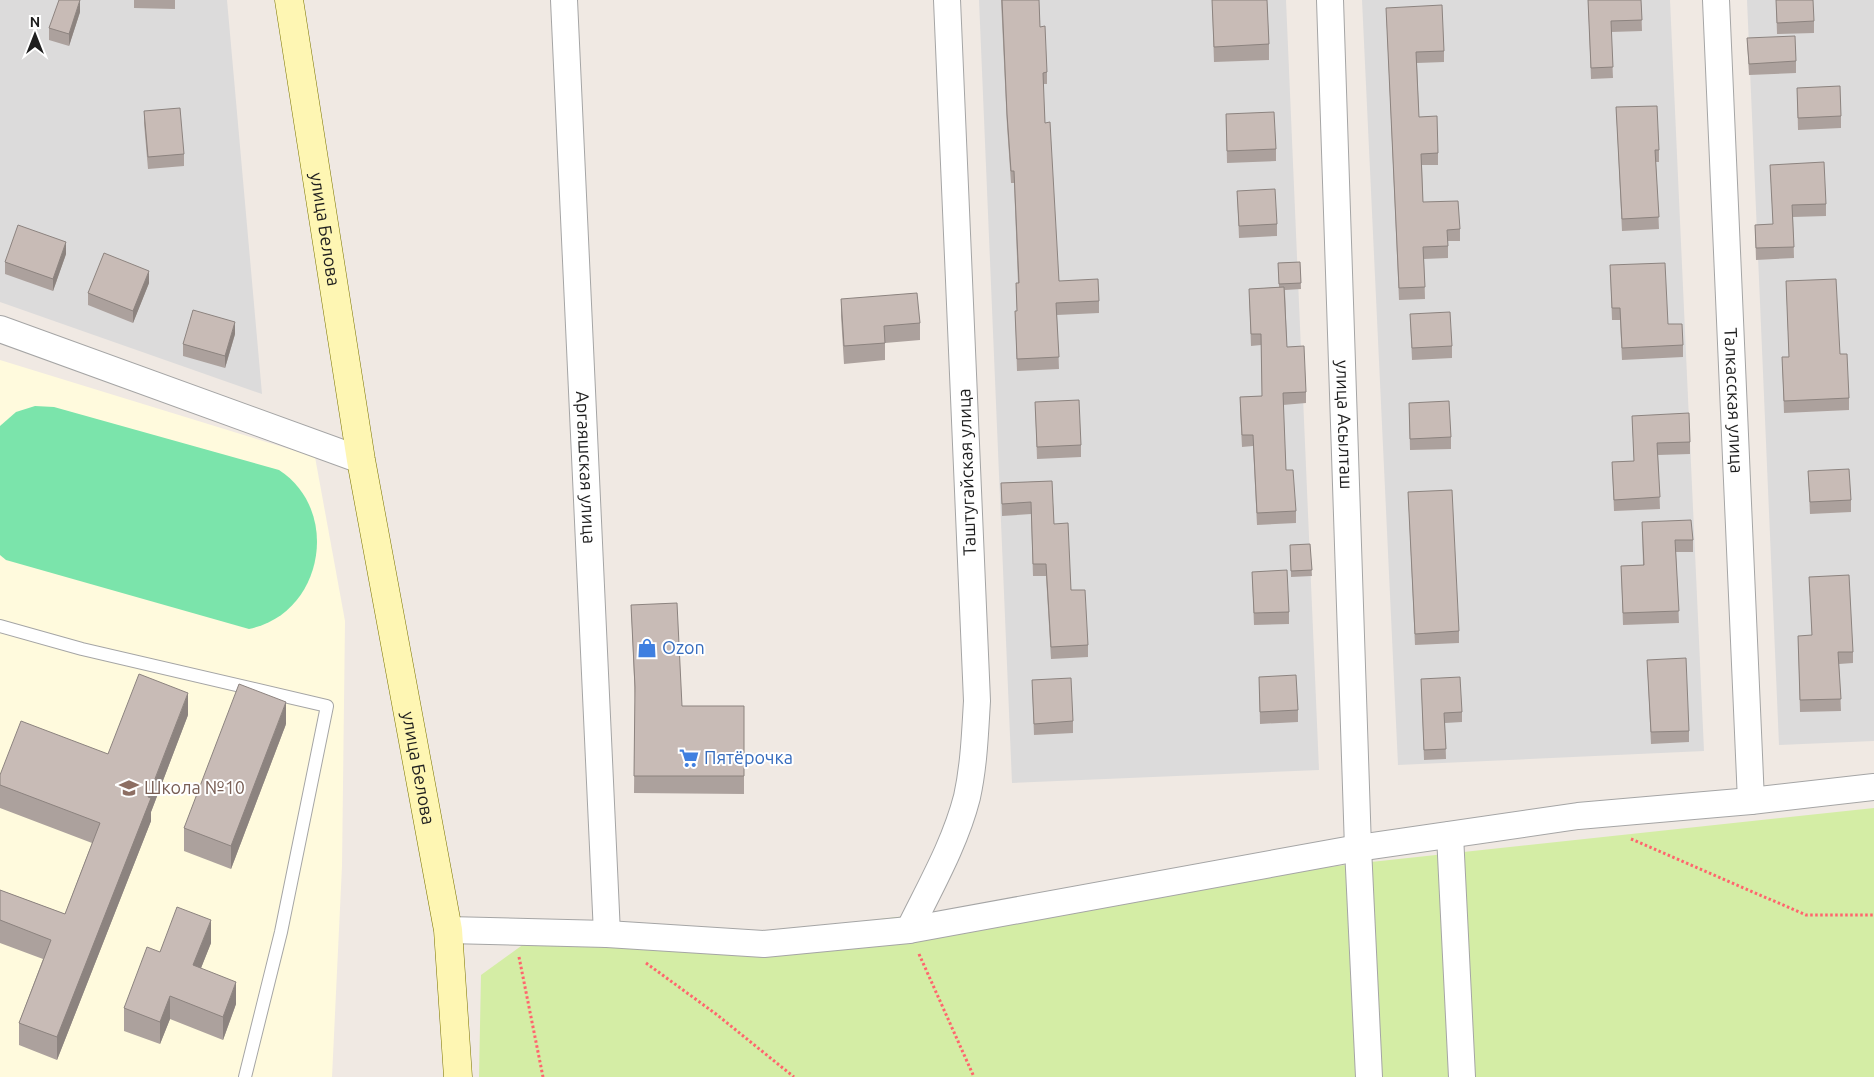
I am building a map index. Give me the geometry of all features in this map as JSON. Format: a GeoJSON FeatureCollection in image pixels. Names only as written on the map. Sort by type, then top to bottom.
{"type":"FeatureCollection","features":[{"type":"Feature","properties":{"kind":"main road","name":"улица Белова"},"geometry":{"type":"LineString","coordinates":[[290,0],[361,460],[448,930],[458,1077]]}},
{"type":"Feature","properties":{"kind":"street","name":"Аргаяшская улица"},"geometry":{"type":"LineString","coordinates":[[564,0],[607,934]]}},
{"type":"Feature","properties":{"kind":"street","name":"Таштугайская улица"},"geometry":{"type":"LineString","coordinates":[[909,930],[948,851],[966,798],[975,750],[976,711],[947,0]]}},
{"type":"Feature","properties":{"kind":"street","name":"улица Асылташ"},"geometry":{"type":"LineString","coordinates":[[1330,0],[1358,848],[1369,1077]]}},
{"type":"Feature","properties":{"kind":"street","name":"Талкасская улица"},"geometry":{"type":"LineString","coordinates":[[1716,0],[1751,801]]}},
{"type":"Feature","properties":{"kind":"street"},"geometry":{"type":"LineString","coordinates":[[0,329],[361,460]]}},
{"type":"Feature","properties":{"kind":"street"},"geometry":{"type":"LineString","coordinates":[[448,930],[607,934],[764,944],[909,930],[1358,848],[1578,816],[1751,801],[1874,787]]}},
{"type":"Feature","properties":{"kind":"street"},"geometry":{"type":"LineString","coordinates":[[1450,835],[1462,1077]]}},
{"type":"Feature","properties":{"kind":"lane"},"geometry":{"type":"LineString","coordinates":[[0,626],[82,649],[327,706],[281,932],[245,1077]]}},
{"type":"Feature","properties":{"kind":"path"},"geometry":{"type":"LineString","coordinates":[[1624,836],[1806,915],[1874,915]]}},
{"type":"Feature","properties":{"kind":"path"},"geometry":{"type":"LineString","coordinates":[[909,930],[974,1077]]}},
{"type":"Feature","properties":{"kind":"path"},"geometry":{"type":"LineString","coordinates":[[514,932],[543,1077]]}},
{"type":"Feature","properties":{"kind":"path"},"geometry":{"type":"LineString","coordinates":[[607,934],[716,1014],[794,1077]]}},
{"type":"Feature","properties":{"kind":"shaded area"},"geometry":{"type":"Polygon","coordinates":[[[0,0],[227,0],[262,394],[0,302],[0,0]]]}},
{"type":"Feature","properties":{"kind":"shaded area"},"geometry":{"type":"Polygon","coordinates":[[[979,0],[1286,0],[1319,770],[1012,783],[979,0]]]}},
{"type":"Feature","properties":{"kind":"shaded area"},"geometry":{"type":"Polygon","coordinates":[[[1362,0],[1670,0],[1704,751],[1398,765],[1362,0]]]}},
{"type":"Feature","properties":{"kind":"shaded area"},"geometry":{"type":"Polygon","coordinates":[[[1747,0],[1874,0],[1874,741],[1779,745],[1747,0]]]}},
{"type":"Feature","properties":{"kind":"shaded area"},"geometry":{"type":"Polygon","coordinates":[[[0,360],[315,457],[345,621],[342,866],[332,1077],[0,1077],[0,360]]]}},
{"type":"Feature","properties":{"kind":"green space"},"geometry":{"type":"Polygon","coordinates":[[[35,406],[54,407],[279,470],[299,488],[311,510],[317,534],[315,559],[308,583],[294,604],[274,620],[249,629],[6,560],[0,555],[0,426],[16,412],[35,406]]]}},
{"type":"Feature","properties":{"kind":"green space"},"geometry":{"type":"Polygon","coordinates":[[[1874,808],[1874,1077],[479,1077],[481,975],[528,941],[777,931],[1371,862],[1874,808]]]}},
{"type":"Feature","properties":{"kind":"building"},"geometry":{"type":"Polygon","coordinates":[[[59,0],[80,0],[69,34],[49,28],[59,0]]]}},
{"type":"Feature","properties":{"kind":"building"},"geometry":{"type":"Polygon","coordinates":[[[1002,0],[1039,0],[1040,27],[1045,26],[1047,72],[1043,73],[1045,123],[1050,122],[1059,281],[1098,279],[1099,301],[1056,303],[1059,357],[1017,359],[1015,311],[1017,311],[1016,283],[1019,283],[1014,171],[1011,171],[1007,114],[1002,0]]]}},
{"type":"Feature","properties":{"kind":"building"},"geometry":{"type":"Polygon","coordinates":[[[1212,0],[1267,0],[1269,44],[1214,47],[1212,0]]]}},
{"type":"Feature","properties":{"kind":"building"},"geometry":{"type":"Polygon","coordinates":[[[1588,0],[1641,0],[1642,20],[1611,21],[1613,67],[1591,68],[1588,0]]]}},
{"type":"Feature","properties":{"kind":"building"},"geometry":{"type":"Polygon","coordinates":[[[1776,0],[1813,0],[1814,21],[1777,23],[1776,0]]]}},
{"type":"Feature","properties":{"kind":"building"},"geometry":{"type":"Polygon","coordinates":[[[1442,5],[1444,51],[1416,52],[1419,117],[1437,116],[1438,153],[1421,154],[1423,202],[1458,201],[1460,229],[1447,230],[1448,246],[1423,247],[1425,287],[1399,288],[1386,8],[1442,5]]]}},
{"type":"Feature","properties":{"kind":"building"},"geometry":{"type":"Polygon","coordinates":[[[1795,36],[1796,61],[1749,64],[1747,38],[1795,36]]]}},
{"type":"Feature","properties":{"kind":"building"},"geometry":{"type":"Polygon","coordinates":[[[1840,86],[1841,116],[1798,118],[1797,88],[1840,86]]]}},
{"type":"Feature","properties":{"kind":"building"},"geometry":{"type":"Polygon","coordinates":[[[1657,106],[1659,150],[1655,150],[1659,217],[1622,219],[1616,107],[1657,106]]]}},
{"type":"Feature","properties":{"kind":"building"},"geometry":{"type":"Polygon","coordinates":[[[180,108],[184,154],[148,157],[144,111],[180,108]]]}},
{"type":"Feature","properties":{"kind":"building"},"geometry":{"type":"Polygon","coordinates":[[[1274,112],[1276,149],[1227,151],[1226,114],[1274,112]]]}},
{"type":"Feature","properties":{"kind":"building"},"geometry":{"type":"Polygon","coordinates":[[[1824,162],[1826,204],[1792,205],[1794,247],[1756,248],[1755,225],[1773,224],[1770,165],[1824,162]]]}},
{"type":"Feature","properties":{"kind":"building"},"geometry":{"type":"Polygon","coordinates":[[[1275,189],[1277,224],[1239,226],[1237,191],[1275,189]]]}},
{"type":"Feature","properties":{"kind":"building"},"geometry":{"type":"Polygon","coordinates":[[[18,225],[66,242],[53,279],[5,262],[18,225]]]}},
{"type":"Feature","properties":{"kind":"building"},"geometry":{"type":"Polygon","coordinates":[[[104,253],[149,271],[133,311],[88,293],[104,253]]]}},
{"type":"Feature","properties":{"kind":"building"},"geometry":{"type":"Polygon","coordinates":[[[1300,262],[1301,283],[1279,284],[1278,263],[1300,262]]]}},
{"type":"Feature","properties":{"kind":"building"},"geometry":{"type":"Polygon","coordinates":[[[1665,263],[1668,324],[1682,324],[1683,345],[1622,348],[1620,308],[1612,308],[1610,265],[1665,263]]]}},
{"type":"Feature","properties":{"kind":"building"},"geometry":{"type":"Polygon","coordinates":[[[1836,279],[1840,354],[1847,354],[1849,398],[1784,401],[1782,357],[1789,357],[1786,281],[1836,279]]]}},
{"type":"Feature","properties":{"kind":"building"},"geometry":{"type":"Polygon","coordinates":[[[1284,287],[1287,347],[1304,346],[1306,392],[1283,393],[1286,470],[1293,470],[1296,511],[1257,513],[1253,435],[1242,435],[1240,397],[1262,396],[1261,334],[1251,334],[1249,289],[1284,287]]]}},
{"type":"Feature","properties":{"kind":"building"},"geometry":{"type":"Polygon","coordinates":[[[917,293],[920,323],[884,326],[885,343],[844,346],[841,299],[917,293]]]}},
{"type":"Feature","properties":{"kind":"building"},"geometry":{"type":"Polygon","coordinates":[[[193,310],[235,322],[225,356],[183,344],[193,310]]]}},
{"type":"Feature","properties":{"kind":"building"},"geometry":{"type":"Polygon","coordinates":[[[1450,312],[1452,346],[1412,348],[1410,314],[1450,312]]]}},
{"type":"Feature","properties":{"kind":"building"},"geometry":{"type":"Polygon","coordinates":[[[1079,400],[1081,445],[1037,447],[1035,402],[1079,400]]]}},
{"type":"Feature","properties":{"kind":"building"},"geometry":{"type":"Polygon","coordinates":[[[1449,401],[1451,437],[1410,439],[1409,403],[1449,401]]]}},
{"type":"Feature","properties":{"kind":"building"},"geometry":{"type":"Polygon","coordinates":[[[1689,413],[1690,442],[1657,443],[1660,497],[1614,500],[1612,462],[1634,461],[1632,416],[1689,413]]]}},
{"type":"Feature","properties":{"kind":"building"},"geometry":{"type":"Polygon","coordinates":[[[1849,469],[1851,500],[1810,502],[1808,471],[1849,469]]]}},
{"type":"Feature","properties":{"kind":"building"},"geometry":{"type":"Polygon","coordinates":[[[1052,481],[1054,524],[1068,523],[1071,590],[1085,590],[1088,645],[1051,647],[1046,564],[1033,564],[1031,502],[1002,504],[1001,483],[1052,481]]]}},
{"type":"Feature","properties":{"kind":"building"},"geometry":{"type":"Polygon","coordinates":[[[1452,490],[1459,631],[1415,634],[1408,492],[1452,490]]]}},
{"type":"Feature","properties":{"kind":"building"},"geometry":{"type":"Polygon","coordinates":[[[1691,520],[1693,540],[1675,540],[1679,611],[1623,613],[1621,566],[1644,565],[1642,522],[1691,520]]]}},
{"type":"Feature","properties":{"kind":"building"},"geometry":{"type":"Polygon","coordinates":[[[1310,544],[1312,570],[1291,571],[1290,545],[1310,544]]]}},
{"type":"Feature","properties":{"kind":"building"},"geometry":{"type":"Polygon","coordinates":[[[1287,570],[1289,612],[1254,613],[1252,572],[1287,570]]]}},
{"type":"Feature","properties":{"kind":"building"},"geometry":{"type":"Polygon","coordinates":[[[1849,575],[1853,652],[1838,652],[1841,699],[1800,700],[1798,636],[1812,635],[1809,577],[1849,575]]]}},
{"type":"Feature","properties":{"kind":"building"},"geometry":{"type":"Polygon","coordinates":[[[677,603],[682,706],[744,706],[744,776],[634,776],[635,687],[631,605],[677,603]]]}},
{"type":"Feature","properties":{"kind":"building"},"geometry":{"type":"Polygon","coordinates":[[[1686,658],[1689,731],[1651,732],[1647,660],[1686,658]]]}},
{"type":"Feature","properties":{"kind":"building"},"geometry":{"type":"Polygon","coordinates":[[[139,674],[188,693],[148,797],[151,798],[57,1037],[19,1023],[51,940],[0,920],[0,890],[65,914],[100,823],[0,785],[0,775],[21,721],[108,754],[139,674]]]}},
{"type":"Feature","properties":{"kind":"building"},"geometry":{"type":"Polygon","coordinates":[[[1296,675],[1298,710],[1260,712],[1259,677],[1296,675]]]}},
{"type":"Feature","properties":{"kind":"building"},"geometry":{"type":"Polygon","coordinates":[[[1460,677],[1462,712],[1444,713],[1446,749],[1424,750],[1421,679],[1460,677]]]}},
{"type":"Feature","properties":{"kind":"building"},"geometry":{"type":"Polygon","coordinates":[[[1071,678],[1073,721],[1034,724],[1032,680],[1071,678]]]}},
{"type":"Feature","properties":{"kind":"building"},"geometry":{"type":"Polygon","coordinates":[[[239,684],[286,702],[231,846],[184,828],[239,684]]]}},
{"type":"Feature","properties":{"kind":"building"},"geometry":{"type":"Polygon","coordinates":[[[177,907],[211,920],[193,965],[236,982],[223,1017],[170,996],[160,1022],[124,1008],[147,947],[160,952],[177,907]]]}},
{"type":"Feature","properties":{"kind":"place","name":"Ozon"},"geometry":{"type":"Point","coordinates":[647,648]}},
{"type":"Feature","properties":{"kind":"place","name":"Пятёрочка"},"geometry":{"type":"Point","coordinates":[689,758]}},
{"type":"Feature","properties":{"kind":"place","name":"Школа №10"},"geometry":{"type":"Point","coordinates":[129,788]}}]}
